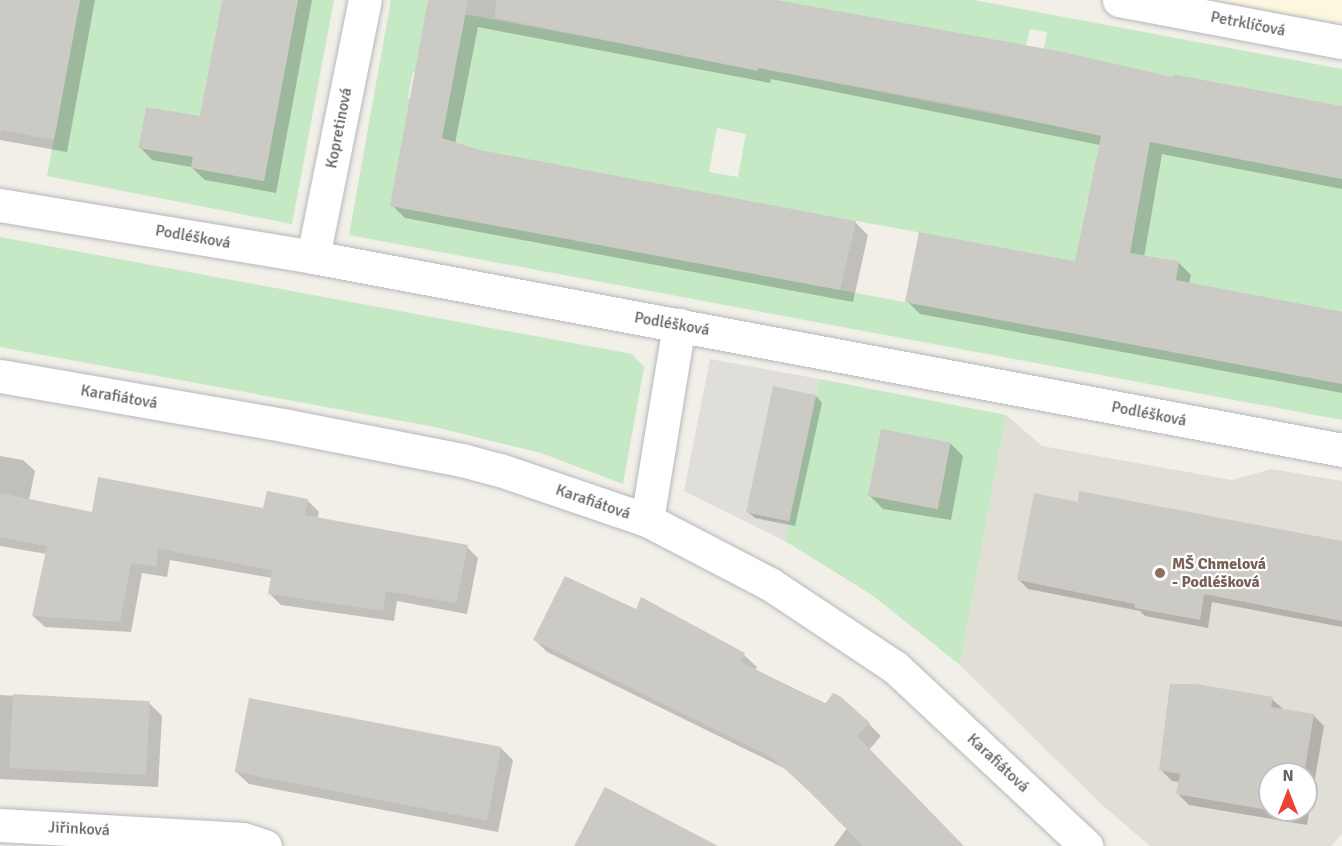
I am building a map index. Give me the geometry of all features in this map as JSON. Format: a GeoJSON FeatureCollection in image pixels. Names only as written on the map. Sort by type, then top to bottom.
{"type":"FeatureCollection","features":[{"type":"Feature","properties":{"kind":"street","name":"Kopretinová"},"geometry":{"type":"LineString","coordinates":[[313,257],[364,0]]}},
{"type":"Feature","properties":{"kind":"street","name":"Petrklíčová"},"geometry":{"type":"LineString","coordinates":[[1119,0],[1342,42]]}},
{"type":"Feature","properties":{"kind":"street","name":"Podléšková"},"geometry":{"type":"LineString","coordinates":[[0,205],[313,257],[1342,450]]}},
{"type":"Feature","properties":{"kind":"street"},"geometry":{"type":"LineString","coordinates":[[647,520],[679,325]]}},
{"type":"Feature","properties":{"kind":"street","name":"Karafiátová"},"geometry":{"type":"LineString","coordinates":[[0,376],[462,460],[500,470],[647,520],[770,584],[895,667],[1086,846]]}},
{"type":"Feature","properties":{"kind":"street","name":"Jiřinková"},"geometry":{"type":"LineString","coordinates":[[0,825],[243,839],[265,846]]}},
{"type":"Feature","properties":{"kind":"shaded area"},"geometry":{"type":"Polygon","coordinates":[[[1213,0],[1342,0],[1342,24],[1213,0]]]}},
{"type":"Feature","properties":{"kind":"shaded area"},"geometry":{"type":"Polygon","coordinates":[[[710,359],[820,379],[785,541],[684,491],[710,359]]]}},
{"type":"Feature","properties":{"kind":"shaded area","name":"MŠ Chmelová - Podléšková"},"geometry":{"type":"Polygon","coordinates":[[[1006,415],[1042,446],[1232,480],[1271,469],[1342,481],[1342,834],[1331,846],[1150,846],[1102,805],[960,665],[1006,415]]]}},
{"type":"Feature","properties":{"kind":"green space"},"geometry":{"type":"Polygon","coordinates":[[[80,0],[222,0],[191,167],[263,181],[298,0],[334,0],[292,224],[47,176],[80,0]],[[146,107],[138,147],[162,152],[169,111],[146,107]]]}},
{"type":"Feature","properties":{"kind":"green space"},"geometry":{"type":"Polygon","coordinates":[[[391,0],[428,0],[427,7],[683,55],[759,0],[974,0],[1342,69],[1342,106],[1173,74],[1160,143],[1342,179],[1342,312],[1175,281],[1179,261],[1145,255],[1105,339],[1342,384],[1342,420],[349,235],[391,0]],[[806,6],[794,75],[1050,125],[1044,49],[1047,32],[1030,29],[1026,47],[806,6]],[[413,72],[408,98],[448,105],[453,79],[413,72]],[[717,128],[709,172],[738,177],[746,134],[717,128]],[[1088,196],[1080,238],[1105,244],[1089,196],[1088,196]],[[769,205],[756,274],[1052,330],[1065,259],[769,205]]]}},
{"type":"Feature","properties":{"kind":"green space"},"geometry":{"type":"Polygon","coordinates":[[[0,237],[632,354],[644,367],[623,484],[541,453],[435,427],[0,347],[0,237]]]}},
{"type":"Feature","properties":{"kind":"green space"},"geometry":{"type":"Polygon","coordinates":[[[820,379],[1006,415],[960,665],[872,595],[785,541],[820,379]]]}},
{"type":"Feature","properties":{"kind":"building"},"geometry":{"type":"Polygon","coordinates":[[[0,0],[80,0],[54,140],[0,130],[0,0]]]}},
{"type":"Feature","properties":{"kind":"building"},"geometry":{"type":"Polygon","coordinates":[[[222,0],[298,0],[264,181],[191,168],[193,157],[138,148],[146,107],[200,116],[222,0]]]}},
{"type":"Feature","properties":{"kind":"building"},"geometry":{"type":"Polygon","coordinates":[[[428,0],[468,0],[442,138],[480,150],[856,221],[840,290],[390,206],[428,0]]]}},
{"type":"Feature","properties":{"kind":"building"},"geometry":{"type":"Polygon","coordinates":[[[496,0],[776,0],[1063,52],[1172,77],[1173,74],[1342,106],[1342,179],[1150,142],[1130,253],[1179,261],[1176,280],[1342,312],[1342,384],[905,302],[919,232],[1075,261],[1101,136],[978,109],[758,68],[758,71],[495,18],[496,0]]]}},
{"type":"Feature","properties":{"kind":"building"},"geometry":{"type":"Polygon","coordinates":[[[773,386],[816,395],[789,521],[746,512],[773,386]]]}},
{"type":"Feature","properties":{"kind":"building"},"geometry":{"type":"Polygon","coordinates":[[[881,429],[951,443],[938,509],[868,496],[881,429]]]}},
{"type":"Feature","properties":{"kind":"building"},"geometry":{"type":"Polygon","coordinates":[[[98,477],[263,508],[267,491],[308,499],[305,515],[468,545],[456,603],[386,591],[383,611],[268,594],[272,570],[159,549],[156,567],[131,563],[120,622],[32,616],[47,546],[0,537],[0,493],[92,512],[98,477]]]}},
{"type":"Feature","properties":{"kind":"building"},"geometry":{"type":"Polygon","coordinates":[[[1079,491],[1342,541],[1342,621],[1204,594],[1200,620],[1135,608],[1135,604],[1017,580],[1034,493],[1078,502],[1079,491]]]}},
{"type":"Feature","properties":{"kind":"building"},"geometry":{"type":"Polygon","coordinates":[[[565,576],[636,609],[641,597],[745,653],[741,662],[825,704],[833,693],[840,696],[870,723],[857,736],[964,846],[863,846],[804,786],[771,757],[533,640],[565,576]]]}},
{"type":"Feature","properties":{"kind":"building"},"geometry":{"type":"Polygon","coordinates":[[[1170,684],[1195,684],[1273,697],[1271,707],[1314,714],[1306,762],[1258,762],[1258,808],[1176,794],[1180,774],[1159,770],[1170,684]]]}},
{"type":"Feature","properties":{"kind":"building"},"geometry":{"type":"Polygon","coordinates":[[[13,694],[150,701],[146,775],[9,768],[13,694]]]}},
{"type":"Feature","properties":{"kind":"building"},"geometry":{"type":"Polygon","coordinates":[[[249,698],[501,747],[487,821],[235,772],[249,698]]]}},
{"type":"Feature","properties":{"kind":"building"},"geometry":{"type":"Polygon","coordinates":[[[605,787],[651,811],[718,846],[574,846],[605,787]]]}},
{"type":"Feature","properties":{"kind":"place","name":"MŠ Chmelová - Podléšková"},"geometry":{"type":"Point","coordinates":[1160,573]}}]}
